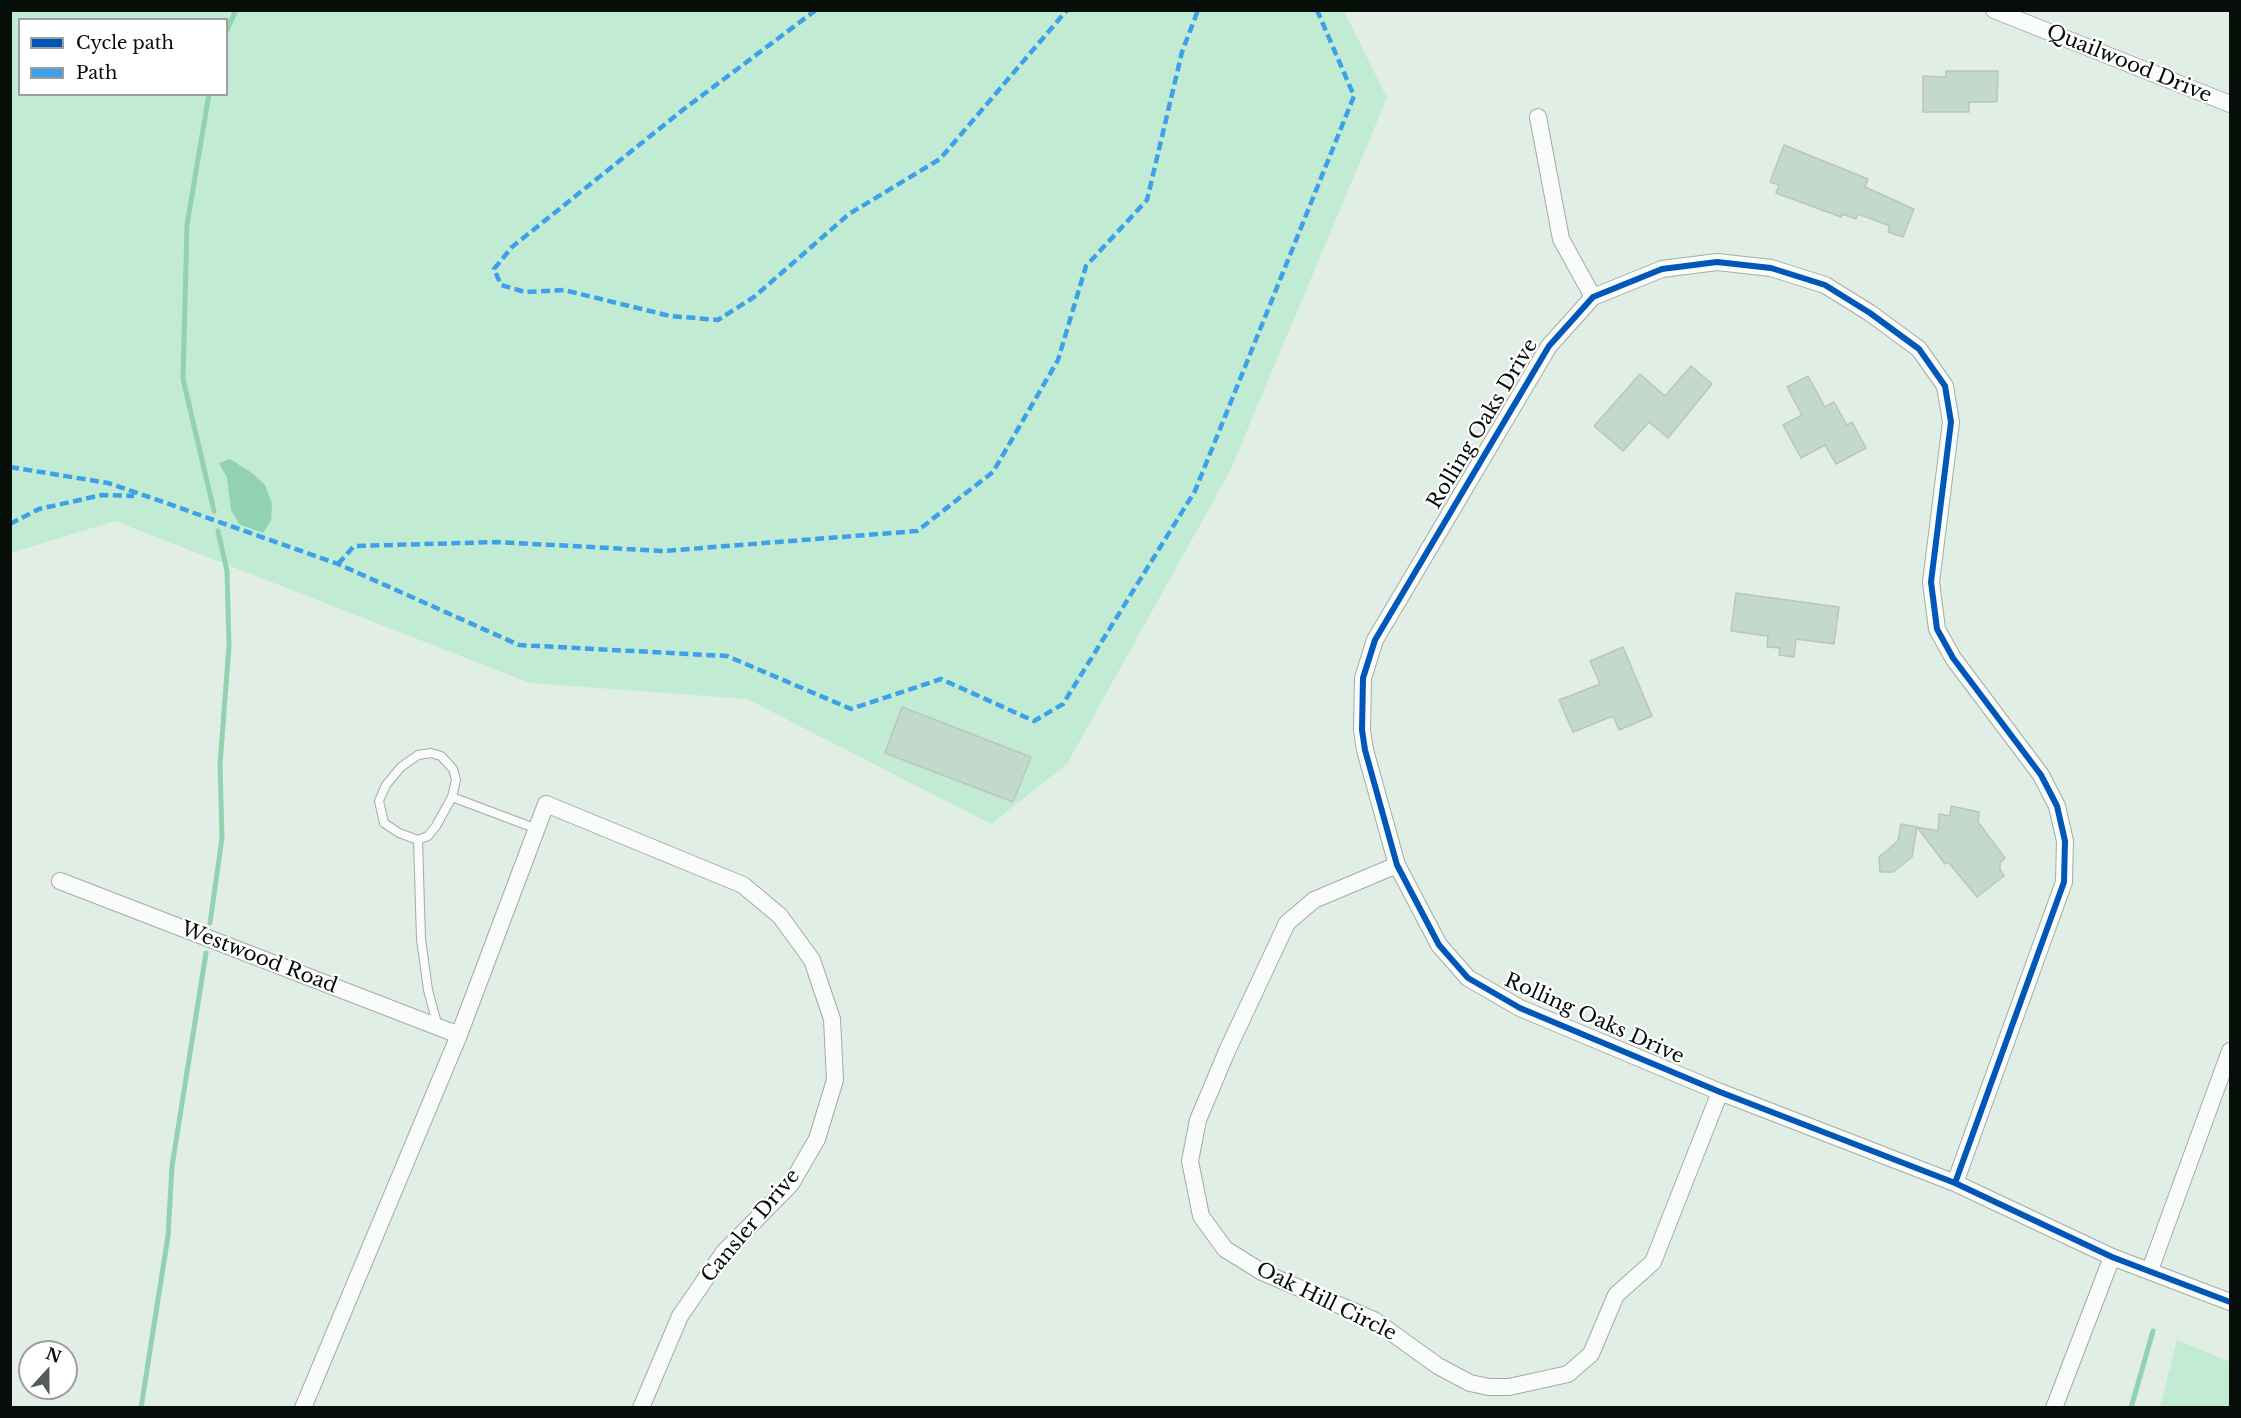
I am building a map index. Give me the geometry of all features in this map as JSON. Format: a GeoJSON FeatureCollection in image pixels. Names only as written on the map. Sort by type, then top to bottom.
{"type":"FeatureCollection","features":[{"type":"Feature","properties":{"kind":"street","name":"Quailwood Drive"},"geometry":{"type":"LineString","coordinates":[[1994,10],[2230,104]]}},
{"type":"Feature","properties":{"kind":"street"},"geometry":{"type":"LineString","coordinates":[[1538,117],[1561,239],[1593,297]]}},
{"type":"Feature","properties":{"kind":"street","name":"Rolling Oaks Drive"},"geometry":{"type":"LineString","coordinates":[[1955,1183],[2064,882],[2065,841],[2057,806],[2041,775],[1953,658],[1937,629],[1931,582],[1951,422],[1945,386],[1918,349],[1870,313],[1825,285],[1771,268],[1717,262],[1662,269],[1593,297],[1549,346],[1374,640],[1363,678],[1362,730],[1365,750],[1397,865],[1439,945],[1468,978],[1520,1008],[1720,1092],[1955,1183],[2112,1257],[2230,1302]]}},
{"type":"Feature","properties":{"kind":"street","name":"Cansler Drive"},"geometry":{"type":"LineString","coordinates":[[537,829],[546,804],[743,885],[780,916],[812,960],[832,1019],[835,1080],[817,1139],[790,1184],[724,1252],[680,1316],[641,1407]]}},
{"type":"Feature","properties":{"kind":"street"},"geometry":{"type":"LineString","coordinates":[[303,1407],[459,1035],[537,829]]}},
{"type":"Feature","properties":{"kind":"street","name":"Oak Hill Circle"},"geometry":{"type":"LineString","coordinates":[[1397,865],[1314,900],[1287,923],[1227,1051],[1198,1120],[1190,1161],[1201,1216],[1225,1249],[1262,1272],[1374,1320],[1438,1366],[1470,1383],[1489,1387],[1509,1387],[1568,1374],[1591,1354],[1616,1295],[1653,1262],[1720,1092]]}},
{"type":"Feature","properties":{"kind":"street","name":"Westwood Road"},"geometry":{"type":"LineString","coordinates":[[60,881],[459,1035]]}},
{"type":"Feature","properties":{"kind":"street"},"geometry":{"type":"LineString","coordinates":[[2150,1270],[2230,1051]]}},
{"type":"Feature","properties":{"kind":"street"},"geometry":{"type":"LineString","coordinates":[[2054,1407],[2112,1257]]}},
{"type":"Feature","properties":{"kind":"lane"},"geometry":{"type":"LineString","coordinates":[[431,753],[441,756],[453,769],[456,780],[452,797],[436,826],[428,836],[418,840],[399,833],[384,822],[379,801],[386,785],[401,767],[418,755],[431,753]]}},
{"type":"Feature","properties":{"kind":"lane"},"geometry":{"type":"LineString","coordinates":[[452,797],[537,829]]}},
{"type":"Feature","properties":{"kind":"lane"},"geometry":{"type":"LineString","coordinates":[[418,840],[421,939],[428,990],[438,1027]]}},
{"type":"Feature","properties":{"kind":"shaded area"},"geometry":{"type":"Polygon","coordinates":[[[11,11],[1344,11],[1387,98],[1230,471],[1067,764],[991,824],[747,699],[530,683],[115,521],[11,553],[11,11]]]}},
{"type":"Feature","properties":{"kind":"shaded area"},"geometry":{"type":"Polygon","coordinates":[[[230,459],[252,473],[265,485],[272,504],[271,521],[263,533],[239,524],[231,510],[227,478],[219,463],[230,459]]]}},
{"type":"Feature","properties":{"kind":"shaded area"},"geometry":{"type":"Polygon","coordinates":[[[2177,1340],[2230,1362],[2230,1407],[2160,1407],[2177,1340]]]}},
{"type":"Feature","properties":{"kind":"building"},"geometry":{"type":"Polygon","coordinates":[[[1946,71],[1998,71],[1997,102],[1969,102],[1969,112],[1923,112],[1923,76],[1946,77],[1946,71]]]}},
{"type":"Feature","properties":{"kind":"building"},"geometry":{"type":"Polygon","coordinates":[[[1784,145],[1868,179],[1865,187],[1914,209],[1903,237],[1888,232],[1890,226],[1858,214],[1856,219],[1842,214],[1841,217],[1776,193],[1779,185],[1770,182],[1784,145]]]}},
{"type":"Feature","properties":{"kind":"building"},"geometry":{"type":"Polygon","coordinates":[[[1691,366],[1712,384],[1668,438],[1649,422],[1623,451],[1594,426],[1640,374],[1665,396],[1691,366]]]}},
{"type":"Feature","properties":{"kind":"building"},"geometry":{"type":"Polygon","coordinates":[[[1808,376],[1825,407],[1834,402],[1847,425],[1852,422],[1866,448],[1836,464],[1825,445],[1801,458],[1783,425],[1802,415],[1787,387],[1808,376]]]}},
{"type":"Feature","properties":{"kind":"building"},"geometry":{"type":"Polygon","coordinates":[[[1736,593],[1839,607],[1834,644],[1796,639],[1794,657],[1779,655],[1780,648],[1767,647],[1768,636],[1731,631],[1736,593]]]}},
{"type":"Feature","properties":{"kind":"building"},"geometry":{"type":"Polygon","coordinates":[[[1623,647],[1652,716],[1619,730],[1613,716],[1573,732],[1559,700],[1600,684],[1590,661],[1623,647]]]}},
{"type":"Feature","properties":{"kind":"building"},"geometry":{"type":"Polygon","coordinates":[[[902,707],[1031,757],[1013,802],[885,753],[902,707]]]}},
{"type":"Feature","properties":{"kind":"building"},"geometry":{"type":"Polygon","coordinates":[[[1951,806],[1979,812],[1978,822],[2005,858],[2000,863],[2004,876],[1977,897],[1948,862],[1945,864],[1917,827],[1938,831],[1939,814],[1950,816],[1951,806]]]}},
{"type":"Feature","properties":{"kind":"building"},"geometry":{"type":"Polygon","coordinates":[[[1901,824],[1917,827],[1912,857],[1893,872],[1880,872],[1879,857],[1898,841],[1901,824]]]}},
{"type":"Feature","properties":{"kind":"waterway"},"geometry":{"type":"LineString","coordinates":[[228,28],[236,10]]}},
{"type":"Feature","properties":{"kind":"waterway"},"geometry":{"type":"LineString","coordinates":[[209,96],[187,225],[183,379],[214,511]]}},
{"type":"Feature","properties":{"kind":"waterway"},"geometry":{"type":"LineString","coordinates":[[210,923],[222,838],[220,764],[229,646],[227,571],[218,531]]}},
{"type":"Feature","properties":{"kind":"waterway"},"geometry":{"type":"LineString","coordinates":[[141,1408],[168,1236],[172,1166],[206,953]]}},
{"type":"Feature","properties":{"kind":"waterway"},"geometry":{"type":"LineString","coordinates":[[2131,1408],[2153,1331]]}},
{"type":"Feature","properties":{"kind":"marked path"},"geometry":{"type":"LineString","coordinates":[[816,10],[684,109],[512,247],[494,269],[501,285],[525,292],[564,290],[670,316],[718,320],[754,297],[849,214],[940,159],[1067,10]]}},
{"type":"Feature","properties":{"kind":"marked path"},"geometry":{"type":"LineString","coordinates":[[338,564],[354,546],[497,542],[664,551],[917,531],[993,472],[1058,360],[1086,266],[1147,200],[1182,52],[1198,10]]}},
{"type":"Feature","properties":{"kind":"marked path"},"geometry":{"type":"LineString","coordinates":[[10,467],[108,483],[149,497],[338,564],[519,645],[727,656],[851,709],[941,679],[1034,721],[1063,704],[1195,491],[1354,96],[1317,10]]}},
{"type":"Feature","properties":{"kind":"marked path"},"geometry":{"type":"LineString","coordinates":[[10,524],[39,509],[102,495],[134,496]]}},
{"type":"Feature","properties":{"kind":"cycle path"},"geometry":{"type":"LineString","coordinates":[[1955,1183],[2064,882],[2065,841],[2057,806],[2041,775],[1953,658],[1937,629],[1931,582],[1951,422],[1945,386],[1919,349],[1870,313],[1825,285],[1771,268],[1717,262],[1662,269],[1593,297],[1549,346],[1375,640],[1363,678],[1362,730],[1365,750],[1397,865],[1439,945],[1468,978],[1520,1008],[1720,1092],[1955,1183],[2112,1257],[2230,1302]]}}]}
